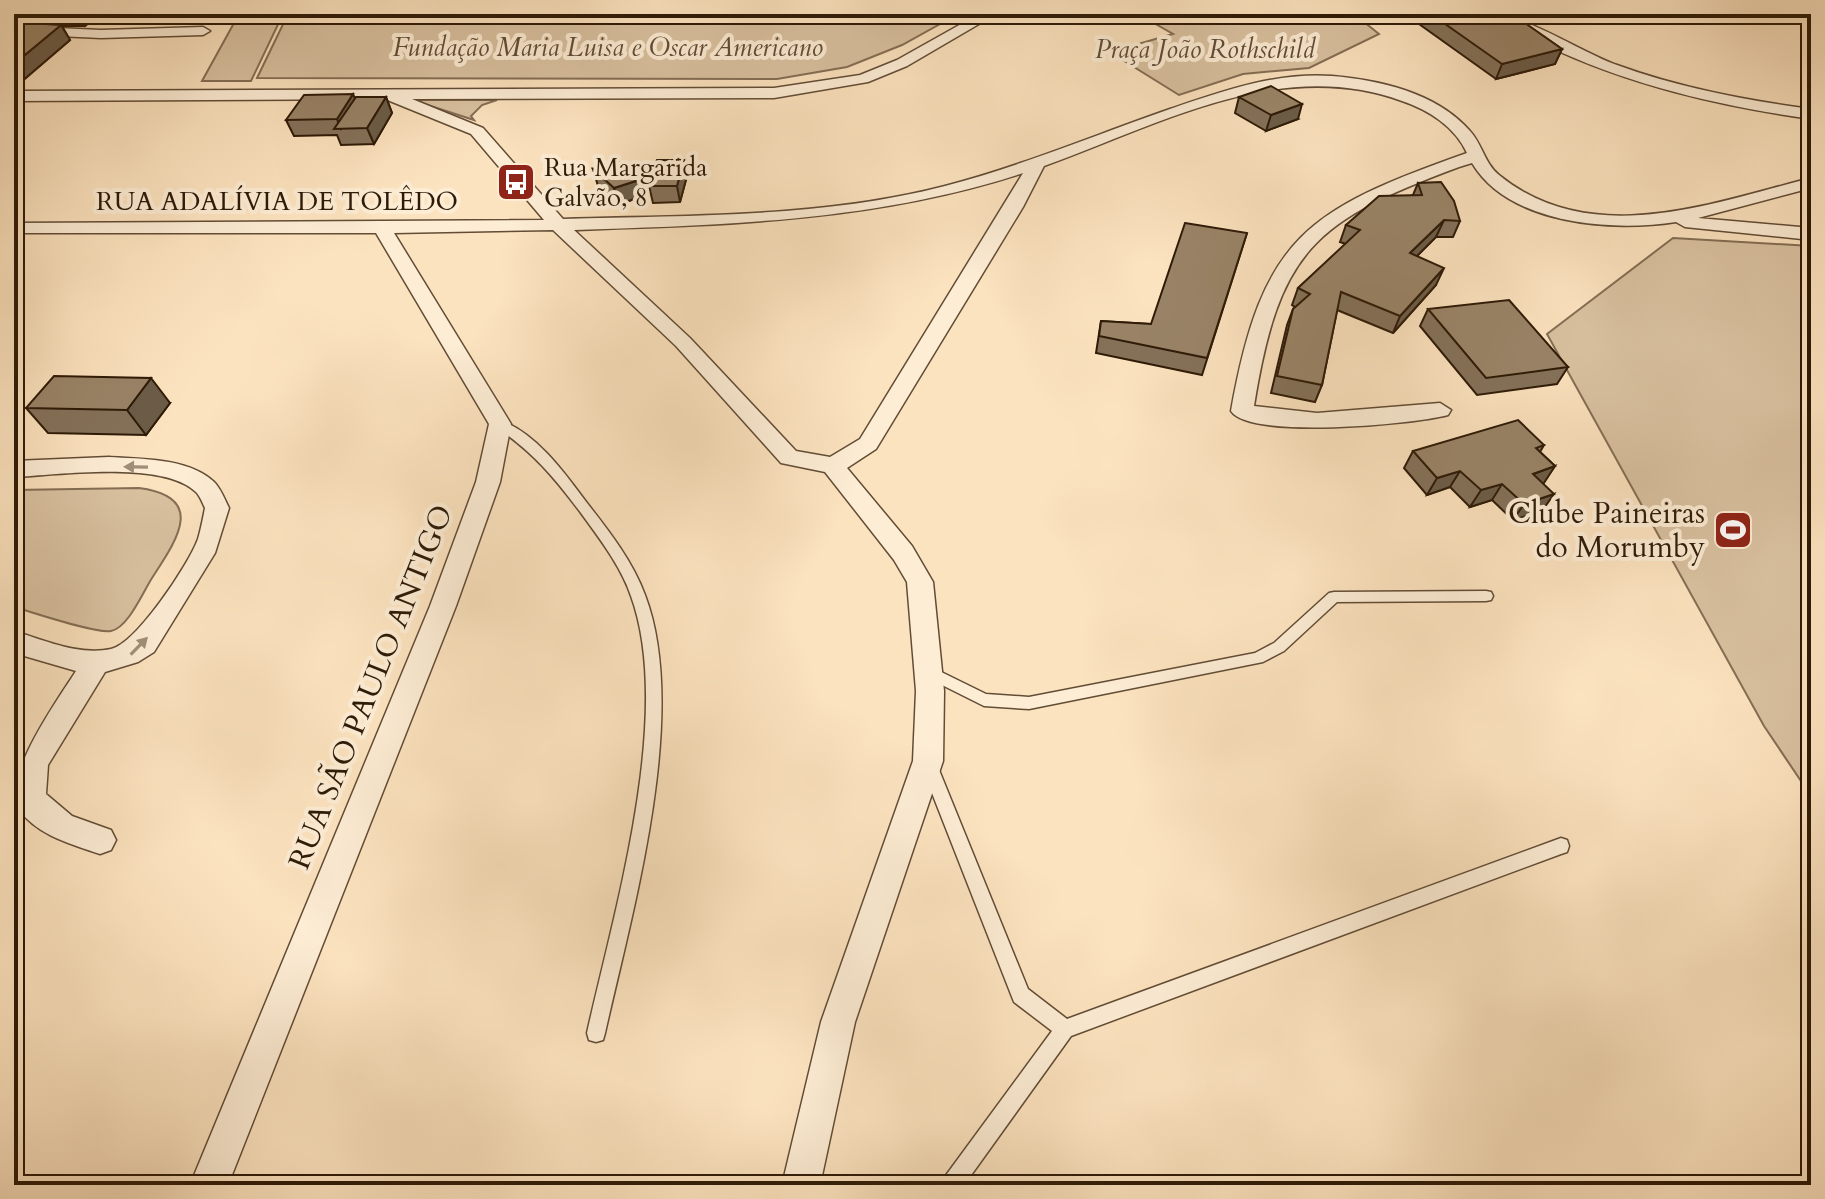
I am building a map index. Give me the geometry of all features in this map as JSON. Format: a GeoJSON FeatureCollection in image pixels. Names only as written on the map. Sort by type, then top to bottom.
{"type":"FeatureCollection","features":[{"type":"Feature","properties":{"kind":"street"},"geometry":{"type":"LineString","coordinates":[[14,96],[736,94],[830,86],[863,79],[902,63],[989,14]]}},
{"type":"Feature","properties":{"kind":"street"},"geometry":{"type":"LineString","coordinates":[[1499,14],[1580,55],[1661,83],[1722,99],[1811,114]]}},
{"type":"Feature","properties":{"kind":"street"},"geometry":{"type":"LineString","coordinates":[[14,30],[101,34],[203,31]]}},
{"type":"Feature","properties":{"kind":"street","name":"RUA ADALÍVIA DE TOLÊDO"},"geometry":{"type":"LineString","coordinates":[[14,228],[558,225],[754,218],[841,210],[926,196],[1038,161],[1254,85],[1317,80],[1386,91],[1435,111],[1464,133],[1490,177],[1521,197],[1547,207],[1612,221],[1673,220],[1811,183]]}},
{"type":"Feature","properties":{"kind":"street"},"geometry":{"type":"LineString","coordinates":[[388,95],[477,131],[558,225],[683,342],[789,457],[833,466],[903,553],[920,582],[928,672],[928,761],[838,1022],[801,1185]]}},
{"type":"Feature","properties":{"kind":"street"},"geometry":{"type":"LineString","coordinates":[[477,131],[488,113],[520,96]]}},
{"type":"Feature","properties":{"kind":"street"},"geometry":{"type":"LineString","coordinates":[[1440,410],[1317,424],[1279,420],[1242,411],[1248,374],[1267,310],[1278,278],[1296,250],[1314,233],[1356,206],[1417,177],[1475,156]]}},
{"type":"Feature","properties":{"kind":"street"},"geometry":{"type":"LineString","coordinates":[[833,466],[868,444],[1014,207],[1038,161]]}},
{"type":"Feature","properties":{"kind":"street"},"geometry":{"type":"LineString","coordinates":[[1673,220],[1811,234]]}},
{"type":"Feature","properties":{"kind":"street"},"geometry":{"type":"LineString","coordinates":[[382,228],[500,424]]}},
{"type":"Feature","properties":{"kind":"street","name":"RUA SÃO PAULO ANTIGO"},"geometry":{"type":"LineString","coordinates":[[209,1185],[443,606],[488,482],[500,424]]}},
{"type":"Feature","properties":{"kind":"street"},"geometry":{"type":"LineString","coordinates":[[14,469],[163,467],[198,478],[215,505],[216,519],[210,539],[144,644],[129,657],[95,665],[14,642]]}},
{"type":"Feature","properties":{"kind":"street"},"geometry":{"type":"LineString","coordinates":[[95,665],[34,763],[30,800],[62,827],[100,840]]}},
{"type":"Feature","properties":{"kind":"lane"},"geometry":{"type":"LineString","coordinates":[[500,424],[537,451],[580,503],[638,595],[646,624],[652,744],[644,801],[596,1033]]}},
{"type":"Feature","properties":{"kind":"lane"},"geometry":{"type":"LineString","coordinates":[[928,672],[984,700],[1029,703],[1258,658],[1279,647],[1334,597],[1486,596]]}},
{"type":"Feature","properties":{"kind":"lane"},"geometry":{"type":"LineString","coordinates":[[928,761],[1021,995],[1065,1029]]}},
{"type":"Feature","properties":{"kind":"lane"},"geometry":{"type":"LineString","coordinates":[[951,1185],[1065,1029],[1561,846]]}},
{"type":"Feature","properties":{"kind":"green space"},"geometry":{"type":"Polygon","coordinates":[[[239,14],[283,14],[251,81],[202,81],[239,14]]]}},
{"type":"Feature","properties":{"kind":"green space","name":"Fundação Maria Luisa e Oscar Americano"},"geometry":{"type":"Polygon","coordinates":[[[288,14],[958,14],[902,45],[847,67],[777,79],[257,78],[288,14]]]}},
{"type":"Feature","properties":{"kind":"green space","name":"Praça João Rothschild"},"geometry":{"type":"Polygon","coordinates":[[[1138,14],[1354,14],[1379,34],[1309,68],[1243,74],[1179,95],[1110,52],[1173,34],[1138,14]]]}},
{"type":"Feature","properties":{"kind":"green space"},"geometry":{"type":"Polygon","coordinates":[[[412,100],[497,100],[482,105],[471,116],[474,120],[412,100]]]}},
{"type":"Feature","properties":{"kind":"green space","name":"Clube Paineiras do Morumby"},"geometry":{"type":"Polygon","coordinates":[[[1673,238],[1811,246],[1811,796],[1764,726],[1547,334],[1673,238]]]}},
{"type":"Feature","properties":{"kind":"green space"},"geometry":{"type":"Polygon","coordinates":[[[139,488],[160,493],[174,501],[180,511],[180,522],[170,550],[123,623],[111,631],[103,631],[14,607],[14,490],[139,488]]]}},
{"type":"Feature","properties":{"kind":"building"},"geometry":{"type":"Polygon","coordinates":[[[1431,14],[1512,14],[1562,49],[1502,64],[1431,14]]]}},
{"type":"Feature","properties":{"kind":"building"},"geometry":{"type":"Polygon","coordinates":[[[14,22],[61,25],[14,64],[14,22]]]}},
{"type":"Feature","properties":{"kind":"building"},"geometry":{"type":"Polygon","coordinates":[[[1271,86],[1302,104],[1271,115],[1239,97],[1271,86]]]}},
{"type":"Feature","properties":{"kind":"building"},"geometry":{"type":"Polygon","coordinates":[[[353,94],[337,119],[286,120],[304,95],[353,94]]]}},
{"type":"Feature","properties":{"kind":"building"},"geometry":{"type":"Polygon","coordinates":[[[356,97],[386,97],[367,128],[334,129],[356,97]]]}},
{"type":"Feature","properties":{"kind":"building"},"geometry":{"type":"Polygon","coordinates":[[[657,160],[684,160],[677,186],[649,186],[657,160]]]}},
{"type":"Feature","properties":{"kind":"building"},"geometry":{"type":"Polygon","coordinates":[[[618,161],[639,180],[614,188],[593,169],[618,161]]]}},
{"type":"Feature","properties":{"kind":"building"},"geometry":{"type":"Polygon","coordinates":[[[1441,182],[1454,201],[1460,221],[1444,220],[1410,253],[1444,268],[1400,316],[1341,292],[1322,385],[1277,376],[1293,309],[1310,294],[1298,288],[1360,230],[1346,225],[1379,196],[1422,195],[1418,183],[1441,182]]]}},
{"type":"Feature","properties":{"kind":"building"},"geometry":{"type":"Polygon","coordinates":[[[1185,223],[1247,233],[1207,358],[1099,336],[1101,321],[1151,324],[1185,223]]]}},
{"type":"Feature","properties":{"kind":"building"},"geometry":{"type":"Polygon","coordinates":[[[1509,300],[1568,367],[1486,378],[1428,309],[1509,300]]]}},
{"type":"Feature","properties":{"kind":"building"},"geometry":{"type":"Polygon","coordinates":[[[54,376],[151,378],[127,410],[26,408],[54,376]]]}},
{"type":"Feature","properties":{"kind":"building"},"geometry":{"type":"Polygon","coordinates":[[[1518,420],[1544,445],[1536,448],[1555,466],[1533,474],[1554,494],[1524,504],[1502,484],[1481,490],[1460,471],[1437,478],[1413,451],[1518,420]]]}},
{"type":"Feature","properties":{"kind":"place","name":"Rua Margarida Galvão, 8"},"geometry":{"type":"Point","coordinates":[516,182]}},
{"type":"Feature","properties":{"kind":"place","name":"Clube Paineiras do Morumby"},"geometry":{"type":"Point","coordinates":[1733,530]}}]}
